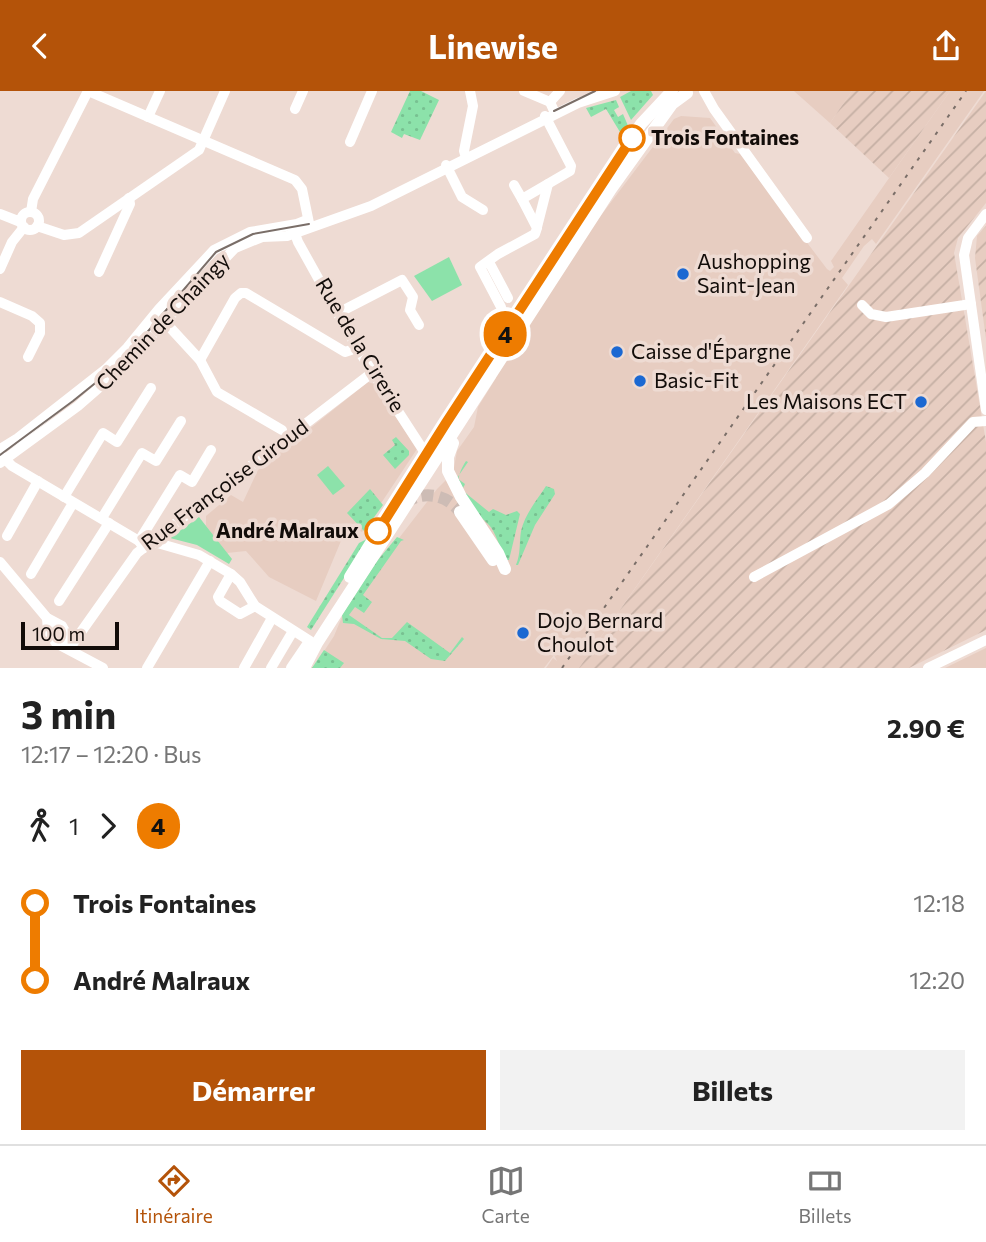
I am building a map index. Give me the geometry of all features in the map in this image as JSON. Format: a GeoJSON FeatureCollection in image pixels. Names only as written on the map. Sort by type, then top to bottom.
{"type":"FeatureCollection","features":[{"type":"Feature","properties":{"kind":"main road"},"geometry":{"type":"LineString","coordinates":[[302,668],[331,607],[641,124],[673,91]]}},
{"type":"Feature","properties":{"kind":"main road"},"geometry":{"type":"LineString","coordinates":[[292,668],[314,642],[426,461],[467,411],[611,189],[672,104],[692,92]]}},
{"type":"Feature","properties":{"kind":"main road"},"geometry":{"type":"LineString","coordinates":[[467,411],[466,422],[450,448],[448,471],[502,566]]}},
{"type":"Feature","properties":{"kind":"main road"},"geometry":{"type":"LineString","coordinates":[[426,461],[502,566]]}},
{"type":"Feature","properties":{"kind":"main road"},"geometry":{"type":"LineString","coordinates":[[460,512],[496,566],[502,566]]}},
{"type":"Feature","properties":{"kind":"main road"},"geometry":{"type":"LineString","coordinates":[[331,607],[395,513]]}},
{"type":"Feature","properties":{"kind":"street"},"geometry":{"type":"LineString","coordinates":[[31,212],[33,199],[88,91],[204,141]]}},
{"type":"Feature","properties":{"kind":"street"},"geometry":{"type":"LineString","coordinates":[[148,117],[160,91]]}},
{"type":"Feature","properties":{"kind":"street"},"geometry":{"type":"LineString","coordinates":[[0,214],[33,229],[37,226],[74,236],[199,150],[226,91]]}},
{"type":"Feature","properties":{"kind":"street"},"geometry":{"type":"LineString","coordinates":[[295,109],[303,91]]}},
{"type":"Feature","properties":{"kind":"street"},"geometry":{"type":"LineString","coordinates":[[350,142],[372,91]]}},
{"type":"Feature","properties":{"kind":"street"},"geometry":{"type":"LineString","coordinates":[[466,157],[472,106],[470,91]]}},
{"type":"Feature","properties":{"kind":"street"},"geometry":{"type":"LineString","coordinates":[[522,199],[570,171],[571,166],[551,112],[524,91]]}},
{"type":"Feature","properties":{"kind":"street"},"geometry":{"type":"LineString","coordinates":[[551,112],[560,91]]}},
{"type":"Feature","properties":{"kind":"street"},"geometry":{"type":"LineString","coordinates":[[303,226],[379,199],[447,167],[551,112],[615,91]]}},
{"type":"Feature","properties":{"kind":"street"},"geometry":{"type":"LineString","coordinates":[[692,92],[709,102],[807,238]]}},
{"type":"Feature","properties":{"kind":"street","name":"Rue de la Cirerie"},"geometry":{"type":"LineString","coordinates":[[204,141],[295,180],[302,189],[303,226],[338,313],[426,461]]}},
{"type":"Feature","properties":{"kind":"street"},"geometry":{"type":"LineString","coordinates":[[447,167],[462,197],[483,210]]}},
{"type":"Feature","properties":{"kind":"street"},"geometry":{"type":"LineString","coordinates":[[505,302],[480,267],[535,234],[548,184]]}},
{"type":"Feature","properties":{"kind":"street"},"geometry":{"type":"LineString","coordinates":[[514,185],[537,227]]}},
{"type":"Feature","properties":{"kind":"street"},"geometry":{"type":"LineString","coordinates":[[99,272],[130,204],[129,198]]}},
{"type":"Feature","properties":{"kind":"street"},"geometry":{"type":"LineString","coordinates":[[0,269],[23,223],[24,214],[31,212]]}},
{"type":"Feature","properties":{"kind":"street"},"geometry":{"type":"LineString","coordinates":[[31,212],[38,217],[37,226]]}},
{"type":"Feature","properties":{"kind":"street"},"geometry":{"type":"LineString","coordinates":[[109,212],[122,222]]}},
{"type":"Feature","properties":{"kind":"street"},"geometry":{"type":"LineString","coordinates":[[986,214],[973,229],[964,255],[986,410]]}},
{"type":"Feature","properties":{"kind":"street","name":"Chemin de Chaingy"},"geometry":{"type":"LineString","coordinates":[[1,456],[78,406],[104,383],[235,248],[262,237],[287,236],[303,226]]}},
{"type":"Feature","properties":{"kind":"street","name":"Chemin de Chaingy"},"geometry":{"type":"LineString","coordinates":[[1,456],[18,438],[106,369],[214,250],[250,232],[303,226]]}},
{"type":"Feature","properties":{"kind":"street"},"geometry":{"type":"LineString","coordinates":[[338,313],[402,280],[413,297],[410,310],[419,325]]}},
{"type":"Feature","properties":{"kind":"street"},"geometry":{"type":"LineString","coordinates":[[200,360],[235,298],[241,293],[246,293],[345,352],[357,348]]}},
{"type":"Feature","properties":{"kind":"street"},"geometry":{"type":"LineString","coordinates":[[0,302],[32,316],[40,323],[40,333],[28,357]]}},
{"type":"Feature","properties":{"kind":"street"},"geometry":{"type":"LineString","coordinates":[[862,305],[871,314],[886,317],[971,304]]}},
{"type":"Feature","properties":{"kind":"street"},"geometry":{"type":"LineString","coordinates":[[165,322],[200,360],[216,392],[282,430]]}},
{"type":"Feature","properties":{"kind":"street","name":"Rue Françoise Giroud"},"geometry":{"type":"LineString","coordinates":[[69,649],[146,544],[373,372]]}},
{"type":"Feature","properties":{"kind":"street"},"geometry":{"type":"LineString","coordinates":[[31,574],[103,433],[117,442],[151,388]]}},
{"type":"Feature","properties":{"kind":"street"},"geometry":{"type":"LineString","coordinates":[[59,601],[142,453],[156,461],[181,421]]}},
{"type":"Feature","properties":{"kind":"street"},"geometry":{"type":"LineString","coordinates":[[754,577],[890,504],[943,456],[973,422],[986,421]]}},
{"type":"Feature","properties":{"kind":"street"},"geometry":{"type":"LineString","coordinates":[[146,544],[180,475],[192,482],[212,450]]}},
{"type":"Feature","properties":{"kind":"street"},"geometry":{"type":"LineString","coordinates":[[1,456],[69,500],[146,544],[199,555],[210,561],[240,582],[255,606],[314,642]]}},
{"type":"Feature","properties":{"kind":"street"},"geometry":{"type":"LineString","coordinates":[[7,536],[38,481]]}},
{"type":"Feature","properties":{"kind":"street"},"geometry":{"type":"LineString","coordinates":[[147,668],[210,561]]}},
{"type":"Feature","properties":{"kind":"street"},"geometry":{"type":"LineString","coordinates":[[0,562],[47,618],[46,624],[51,637],[63,647],[103,668]]}},
{"type":"Feature","properties":{"kind":"street"},"geometry":{"type":"LineString","coordinates":[[231,574],[220,591],[220,601],[240,614],[255,606]]}},
{"type":"Feature","properties":{"kind":"street"},"geometry":{"type":"LineString","coordinates":[[244,668],[272,618]]}},
{"type":"Feature","properties":{"kind":"street"},"geometry":{"type":"LineString","coordinates":[[271,668],[293,631]]}},
{"type":"Feature","properties":{"kind":"street"},"geometry":{"type":"LineString","coordinates":[[928,668],[986,640]]}},
{"type":"Feature","properties":{"kind":"shaded area"},"geometry":{"type":"Polygon","coordinates":[[[794,91],[852,91],[830,123],[794,91]]]}},
{"type":"Feature","properties":{"kind":"shaded area"},"geometry":{"type":"Polygon","coordinates":[[[852,91],[950,91],[889,178],[830,123],[852,91]]]}},
{"type":"Feature","properties":{"kind":"shaded area"},"geometry":{"type":"Polygon","coordinates":[[[950,91],[984,91],[876,244],[872,239],[864,246],[842,278],[848,285],[579,668],[546,668],[553,658],[557,661],[554,655],[544,668],[313,668],[376,562],[453,473],[457,451],[474,427],[478,407],[496,378],[496,371],[571,255],[674,119],[681,116],[710,118],[830,271],[834,267],[831,261],[950,91]]]}},
{"type":"Feature","properties":{"kind":"shaded area"},"geometry":{"type":"Polygon","coordinates":[[[986,91],[986,203],[958,238],[954,253],[986,442],[986,630],[909,668],[579,668],[986,91]]]}},
{"type":"Feature","properties":{"kind":"shaded area"},"geometry":{"type":"Polygon","coordinates":[[[986,226],[986,339],[975,258],[977,236],[986,226]]]}},
{"type":"Feature","properties":{"kind":"shaded area"},"geometry":{"type":"Polygon","coordinates":[[[368,382],[374,384],[417,449],[362,532],[348,524],[316,601],[269,577],[246,551],[227,553],[206,526],[206,516],[231,495],[243,502],[258,470],[368,382]]]}},
{"type":"Feature","properties":{"kind":"shaded area"},"geometry":{"type":"Polygon","coordinates":[[[986,648],[986,668],[945,668],[986,648]]]}},
{"type":"Feature","properties":{"kind":"green space"},"geometry":{"type":"Polygon","coordinates":[[[410,91],[421,91],[439,100],[420,140],[404,134],[402,138],[391,132],[410,91]]]}},
{"type":"Feature","properties":{"kind":"green space"},"geometry":{"type":"Polygon","coordinates":[[[631,91],[651,91],[653,95],[631,120],[620,97],[631,91]]]}},
{"type":"Feature","properties":{"kind":"green space"},"geometry":{"type":"Polygon","coordinates":[[[616,100],[619,107],[614,110],[618,117],[623,114],[629,128],[623,137],[606,109],[591,117],[586,108],[616,100]]]}},
{"type":"Feature","properties":{"kind":"green space"},"geometry":{"type":"Polygon","coordinates":[[[449,257],[462,285],[432,301],[414,276],[449,257]]]}},
{"type":"Feature","properties":{"kind":"green space"},"geometry":{"type":"Polygon","coordinates":[[[396,437],[409,451],[409,455],[395,469],[383,455],[395,445],[392,440],[396,437]]]}},
{"type":"Feature","properties":{"kind":"green space"},"geometry":{"type":"Polygon","coordinates":[[[328,466],[345,486],[333,495],[317,475],[328,466]]]}},
{"type":"Feature","properties":{"kind":"green space"},"geometry":{"type":"Polygon","coordinates":[[[459,479],[465,484],[462,490],[489,512],[493,509],[506,515],[517,511],[520,514],[509,560],[505,560],[491,528],[462,497],[459,479]]]}},
{"type":"Feature","properties":{"kind":"green space"},"geometry":{"type":"Polygon","coordinates":[[[546,486],[554,489],[555,494],[535,525],[516,565],[523,525],[546,486]]]}},
{"type":"Feature","properties":{"kind":"green space"},"geometry":{"type":"Polygon","coordinates":[[[370,489],[383,505],[364,531],[347,513],[370,489]]]}},
{"type":"Feature","properties":{"kind":"green space"},"geometry":{"type":"Polygon","coordinates":[[[199,517],[232,559],[229,564],[197,545],[170,538],[199,517]]]}},
{"type":"Feature","properties":{"kind":"green space"},"geometry":{"type":"Polygon","coordinates":[[[397,537],[404,540],[363,595],[372,602],[364,613],[355,607],[349,615],[382,638],[392,638],[407,622],[450,653],[462,637],[464,639],[445,661],[431,659],[405,641],[381,639],[354,624],[343,623],[342,615],[377,561],[397,537]]]}},
{"type":"Feature","properties":{"kind":"green space"},"geometry":{"type":"Polygon","coordinates":[[[367,539],[311,630],[307,627],[359,543],[367,539]]]}},
{"type":"Feature","properties":{"kind":"green space"},"geometry":{"type":"Polygon","coordinates":[[[324,650],[344,663],[340,668],[312,668],[324,650]]]}},
{"type":"Feature","properties":{"kind":"tunnel"},"geometry":{"type":"LineString","coordinates":[[405,503],[419,496],[434,496],[448,501],[460,512]]}},
{"type":"Feature","properties":{"kind":"tram line"},"geometry":{"type":"LineString","coordinates":[[554,111],[595,91]]}},
{"type":"Feature","properties":{"kind":"tram line"},"geometry":{"type":"LineString","coordinates":[[0,455],[109,372],[138,343],[216,252],[253,234],[309,224]]}},
{"type":"Feature","properties":{"kind":"railway"},"geometry":{"type":"LineString","coordinates":[[562,668],[966,91]]}},
{"type":"Feature","properties":{"kind":"bus line","name":"4"},"geometry":{"type":"LineString","coordinates":[[378,531],[457,404],[461,402],[632,138]]}},
{"type":"Feature","properties":{"kind":"place","name":"Trois Fontaines"},"geometry":{"type":"Point","coordinates":[632,138]}},
{"type":"Feature","properties":{"kind":"place","name":"Aushopping Saint-Jean"},"geometry":{"type":"Point","coordinates":[683,274]}},
{"type":"Feature","properties":{"kind":"place","name":"Caisse d'Épargne"},"geometry":{"type":"Point","coordinates":[617,352]}},
{"type":"Feature","properties":{"kind":"place","name":"Basic-Fit"},"geometry":{"type":"Point","coordinates":[640,381]}},
{"type":"Feature","properties":{"kind":"place","name":"Les Maisons ECT"},"geometry":{"type":"Point","coordinates":[921,402]}},
{"type":"Feature","properties":{"kind":"place","name":"André Malraux"},"geometry":{"type":"Point","coordinates":[378,531]}},
{"type":"Feature","properties":{"kind":"place","name":"Dojo Bernard Choulot"},"geometry":{"type":"Point","coordinates":[523,633]}}]}
